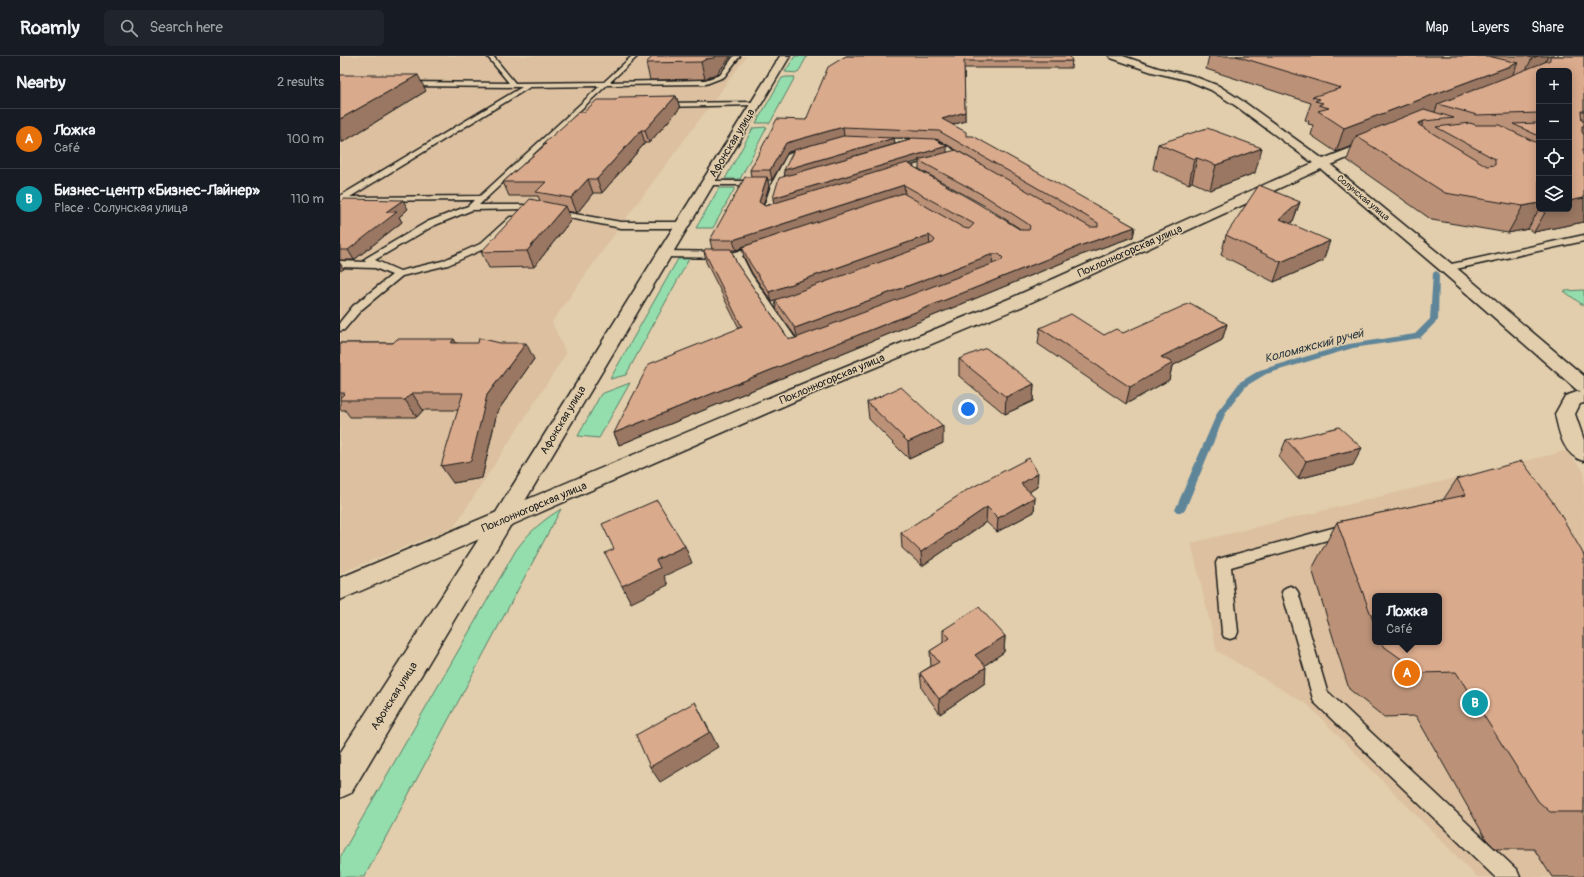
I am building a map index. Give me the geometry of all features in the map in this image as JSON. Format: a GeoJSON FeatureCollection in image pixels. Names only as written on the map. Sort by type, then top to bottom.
{"type":"FeatureCollection","features":[{"type":"Feature","properties":{"kind":"street","name":"Афонская улица"},"geometry":{"type":"LineString","coordinates":[[340,782],[348,758],[503,520],[785,56]]}},
{"type":"Feature","properties":{"kind":"street","name":"Солунская улица"},"geometry":{"type":"LineString","coordinates":[[1114,56],[1155,70],[1190,78],[1215,88],[1322,164],[1447,268],[1584,386]]}},
{"type":"Feature","properties":{"kind":"street","name":"Поклонногорская улица"},"geometry":{"type":"LineString","coordinates":[[340,589],[797,393],[1017,302],[1322,164],[1391,135]]}},
{"type":"Feature","properties":{"kind":"street"},"geometry":{"type":"LineString","coordinates":[[1584,396],[1572,400],[1565,414],[1572,440],[1584,454]]}},
{"type":"Feature","properties":{"kind":"lane"},"geometry":{"type":"LineString","coordinates":[[490,56],[513,84]]}},
{"type":"Feature","properties":{"kind":"lane"},"geometry":{"type":"LineString","coordinates":[[471,208],[480,198],[585,106],[604,83],[635,56]]}},
{"type":"Feature","properties":{"kind":"lane"},"geometry":{"type":"LineString","coordinates":[[395,84],[529,85],[706,82],[722,76],[737,56]]}},
{"type":"Feature","properties":{"kind":"lane"},"geometry":{"type":"LineString","coordinates":[[340,199],[529,85]]}},
{"type":"Feature","properties":{"kind":"lane"},"geometry":{"type":"LineString","coordinates":[[653,106],[755,104]]}},
{"type":"Feature","properties":{"kind":"lane"},"geometry":{"type":"LineString","coordinates":[[867,140],[937,142],[977,166]]}},
{"type":"Feature","properties":{"kind":"lane"},"geometry":{"type":"LineString","coordinates":[[889,150],[920,141]]}},
{"type":"Feature","properties":{"kind":"lane"},"geometry":{"type":"LineString","coordinates":[[781,208],[766,212],[791,155],[818,147]]}},
{"type":"Feature","properties":{"kind":"lane"},"geometry":{"type":"LineString","coordinates":[[886,176],[957,154]]}},
{"type":"Feature","properties":{"kind":"lane"},"geometry":{"type":"LineString","coordinates":[[909,169],[921,176]]}},
{"type":"Feature","properties":{"kind":"lane"},"geometry":{"type":"LineString","coordinates":[[707,183],[780,182]]}},
{"type":"Feature","properties":{"kind":"lane"},"geometry":{"type":"LineString","coordinates":[[340,199],[480,198]]}},
{"type":"Feature","properties":{"kind":"lane"},"geometry":{"type":"LineString","coordinates":[[399,274],[376,265],[370,260],[430,224],[471,208],[523,207],[621,225],[681,225]]}},
{"type":"Feature","properties":{"kind":"lane"},"geometry":{"type":"LineString","coordinates":[[340,328],[357,308],[399,274],[445,263],[484,246],[508,225],[523,207]]}},
{"type":"Feature","properties":{"kind":"lane"},"geometry":{"type":"LineString","coordinates":[[1447,268],[1584,238]]}},
{"type":"Feature","properties":{"kind":"lane"},"geometry":{"type":"LineString","coordinates":[[664,254],[737,254],[766,245]]}},
{"type":"Feature","properties":{"kind":"lane"},"geometry":{"type":"LineString","coordinates":[[737,254],[746,274],[773,307],[795,346],[810,340]]}},
{"type":"Feature","properties":{"kind":"lane"},"geometry":{"type":"LineString","coordinates":[[340,264],[376,265]]}},
{"type":"Feature","properties":{"kind":"lane"},"geometry":{"type":"LineString","coordinates":[[1230,632],[1223,563],[1360,525]]}},
{"type":"Feature","properties":{"kind":"lane"},"geometry":{"type":"LineString","coordinates":[[1290,592],[1320,696],[1510,877]]}},
{"type":"Feature","properties":{"kind":"shaded area"},"geometry":{"type":"Polygon","coordinates":[[[340,56],[747,56],[621,225],[552,322],[566,354],[454,527],[340,573],[340,56]]]}},
{"type":"Feature","properties":{"kind":"shaded area"},"geometry":{"type":"Polygon","coordinates":[[[1566,451],[1584,471],[1584,877],[1477,877],[1308,705],[1217,651],[1191,543],[1566,451]]]}},
{"type":"Feature","properties":{"kind":"green space"},"geometry":{"type":"Polygon","coordinates":[[[795,56],[807,56],[798,73],[785,72],[795,56]]]}},
{"type":"Feature","properties":{"kind":"green space"},"geometry":{"type":"Polygon","coordinates":[[[795,77],[770,123],[756,123],[782,78],[795,77]]]}},
{"type":"Feature","properties":{"kind":"green space"},"geometry":{"type":"Polygon","coordinates":[[[767,127],[740,179],[725,179],[753,128],[767,127]]]}},
{"type":"Feature","properties":{"kind":"green space"},"geometry":{"type":"Polygon","coordinates":[[[719,188],[735,188],[713,228],[696,228],[719,188]]]}},
{"type":"Feature","properties":{"kind":"green space"},"geometry":{"type":"Polygon","coordinates":[[[678,259],[689,259],[626,375],[610,379],[678,259]]]}},
{"type":"Feature","properties":{"kind":"green space"},"geometry":{"type":"Polygon","coordinates":[[[1584,290],[1584,306],[1564,291],[1584,290]]]}},
{"type":"Feature","properties":{"kind":"green space"},"geometry":{"type":"Polygon","coordinates":[[[630,383],[599,438],[578,436],[601,394],[630,383]]]}},
{"type":"Feature","properties":{"kind":"green space"},"geometry":{"type":"Polygon","coordinates":[[[561,509],[365,876],[340,877],[340,857],[516,550],[526,537],[561,509]]]}},
{"type":"Feature","properties":{"kind":"building"},"geometry":{"type":"Polygon","coordinates":[[[653,56],[715,56],[714,58],[706,59],[701,62],[646,63],[653,56]]]}},
{"type":"Feature","properties":{"kind":"building"},"geometry":{"type":"Polygon","coordinates":[[[846,56],[1070,56],[1072,61],[964,61],[965,112],[942,119],[966,132],[966,136],[973,136],[1135,227],[1082,245],[614,433],[649,364],[742,327],[704,251],[705,249],[731,249],[737,264],[788,338],[793,339],[1000,261],[1003,258],[999,254],[993,254],[795,328],[775,300],[933,243],[935,240],[929,235],[769,292],[750,263],[742,247],[903,193],[964,228],[969,229],[974,224],[904,185],[733,240],[710,240],[745,177],[767,177],[759,202],[765,206],[907,163],[1021,230],[1029,230],[1030,226],[1028,224],[985,196],[918,160],[956,150],[1090,227],[1098,227],[1098,223],[939,131],[843,127],[786,143],[770,170],[750,170],[777,119],[806,120],[828,67],[846,56]]]}},
{"type":"Feature","properties":{"kind":"building"},"geometry":{"type":"Polygon","coordinates":[[[1236,56],[1488,56],[1518,63],[1344,128],[1318,111],[1329,108],[1319,105],[1323,103],[1315,101],[1320,99],[1312,97],[1341,88],[1236,56]]]}},
{"type":"Feature","properties":{"kind":"building"},"geometry":{"type":"Polygon","coordinates":[[[1525,56],[1538,56],[1532,58],[1525,56]]]}},
{"type":"Feature","properties":{"kind":"building"},"geometry":{"type":"Polygon","coordinates":[[[1550,56],[1584,56],[1584,111],[1581,111],[1582,121],[1584,121],[1582,132],[1584,135],[1584,198],[1572,200],[1572,68],[1536,68],[1536,113],[1477,115],[1438,104],[1550,60],[1550,56]]]}},
{"type":"Feature","properties":{"kind":"building"},"geometry":{"type":"Polygon","coordinates":[[[340,75],[418,75],[340,119],[340,75]]]}},
{"type":"Feature","properties":{"kind":"building"},"geometry":{"type":"Polygon","coordinates":[[[676,96],[645,130],[641,130],[597,179],[588,179],[571,198],[536,192],[546,182],[503,182],[579,112],[584,112],[597,100],[616,100],[619,97],[676,96]]]}},
{"type":"Feature","properties":{"kind":"building"},"geometry":{"type":"Polygon","coordinates":[[[1424,109],[1454,118],[1424,121],[1419,123],[1419,125],[1487,166],[1495,165],[1495,159],[1436,127],[1470,123],[1476,125],[1499,125],[1536,143],[1536,204],[1523,206],[1445,193],[1356,136],[1424,109]]]}},
{"type":"Feature","properties":{"kind":"building"},"geometry":{"type":"Polygon","coordinates":[[[1536,123],[1536,135],[1513,124],[1536,123]]]}},
{"type":"Feature","properties":{"kind":"building"},"geometry":{"type":"Polygon","coordinates":[[[1207,128],[1262,148],[1216,165],[1197,158],[1194,159],[1158,144],[1207,128]]]}},
{"type":"Feature","properties":{"kind":"building"},"geometry":{"type":"Polygon","coordinates":[[[843,136],[894,138],[784,170],[794,150],[843,136]]]}},
{"type":"Feature","properties":{"kind":"building"},"geometry":{"type":"Polygon","coordinates":[[[912,138],[934,139],[947,146],[773,198],[779,178],[910,140],[912,138]]]}},
{"type":"Feature","properties":{"kind":"building"},"geometry":{"type":"Polygon","coordinates":[[[1259,185],[1300,202],[1280,219],[1330,241],[1281,262],[1226,235],[1259,185]]]}},
{"type":"Feature","properties":{"kind":"building"},"geometry":{"type":"Polygon","coordinates":[[[343,199],[403,200],[386,212],[397,212],[348,250],[340,250],[340,202],[343,199]]]}},
{"type":"Feature","properties":{"kind":"building"},"geometry":{"type":"Polygon","coordinates":[[[530,199],[565,206],[527,251],[481,252],[530,199]]]}},
{"type":"Feature","properties":{"kind":"building"},"geometry":{"type":"Polygon","coordinates":[[[1190,303],[1227,324],[1161,357],[1173,363],[1130,387],[1040,328],[1071,314],[1104,335],[1116,329],[1123,333],[1190,303]]]}},
{"type":"Feature","properties":{"kind":"building"},"geometry":{"type":"Polygon","coordinates":[[[479,338],[500,343],[526,343],[487,395],[471,461],[441,466],[463,393],[412,393],[405,400],[340,400],[345,393],[340,393],[340,343],[393,343],[397,339],[454,339],[451,343],[478,343],[479,338]]]}},
{"type":"Feature","properties":{"kind":"building"},"geometry":{"type":"Polygon","coordinates":[[[986,348],[1034,384],[1006,397],[959,359],[986,348]]]}},
{"type":"Feature","properties":{"kind":"building"},"geometry":{"type":"Polygon","coordinates":[[[901,387],[943,426],[908,442],[867,402],[901,387]]]}},
{"type":"Feature","properties":{"kind":"building"},"geometry":{"type":"Polygon","coordinates":[[[1339,427],[1362,448],[1306,461],[1286,440],[1339,427]]]}},
{"type":"Feature","properties":{"kind":"building"},"geometry":{"type":"Polygon","coordinates":[[[1029,458],[1038,473],[1021,484],[1035,497],[998,518],[987,507],[921,552],[901,533],[967,490],[1029,458]]]}},
{"type":"Feature","properties":{"kind":"building"},"geometry":{"type":"Polygon","coordinates":[[[1522,461],[1555,505],[1584,555],[1584,812],[1550,812],[1538,801],[1456,672],[1421,673],[1382,645],[1442,645],[1442,593],[1372,593],[1372,618],[1337,522],[1466,495],[1457,479],[1522,461]]]}},
{"type":"Feature","properties":{"kind":"building"},"geometry":{"type":"Polygon","coordinates":[[[657,500],[685,546],[656,560],[660,568],[622,586],[605,553],[614,549],[602,524],[657,500]]]}},
{"type":"Feature","properties":{"kind":"building"},"geometry":{"type":"Polygon","coordinates":[[[979,607],[1005,636],[975,655],[986,667],[939,699],[920,673],[939,662],[930,651],[950,638],[943,630],[979,607]]]}},
{"type":"Feature","properties":{"kind":"building"},"geometry":{"type":"Polygon","coordinates":[[[695,702],[710,732],[650,767],[636,735],[695,702]]]}},
{"type":"Feature","properties":{"kind":"waterway","name":"Коломяжский ручей"},"geometry":{"type":"LineString","coordinates":[[1180,510],[1222,411],[1243,384],[1263,372],[1352,346],[1417,336],[1434,320],[1436,273]]}},
{"type":"Feature","properties":{"kind":"place","name":"Ложка"},"geometry":{"type":"Point","coordinates":[1407,673]}},
{"type":"Feature","properties":{"kind":"place","name":"Бизнес-центр «Бизнес-Лайнер»"},"geometry":{"type":"Point","coordinates":[1475,703]}}]}
